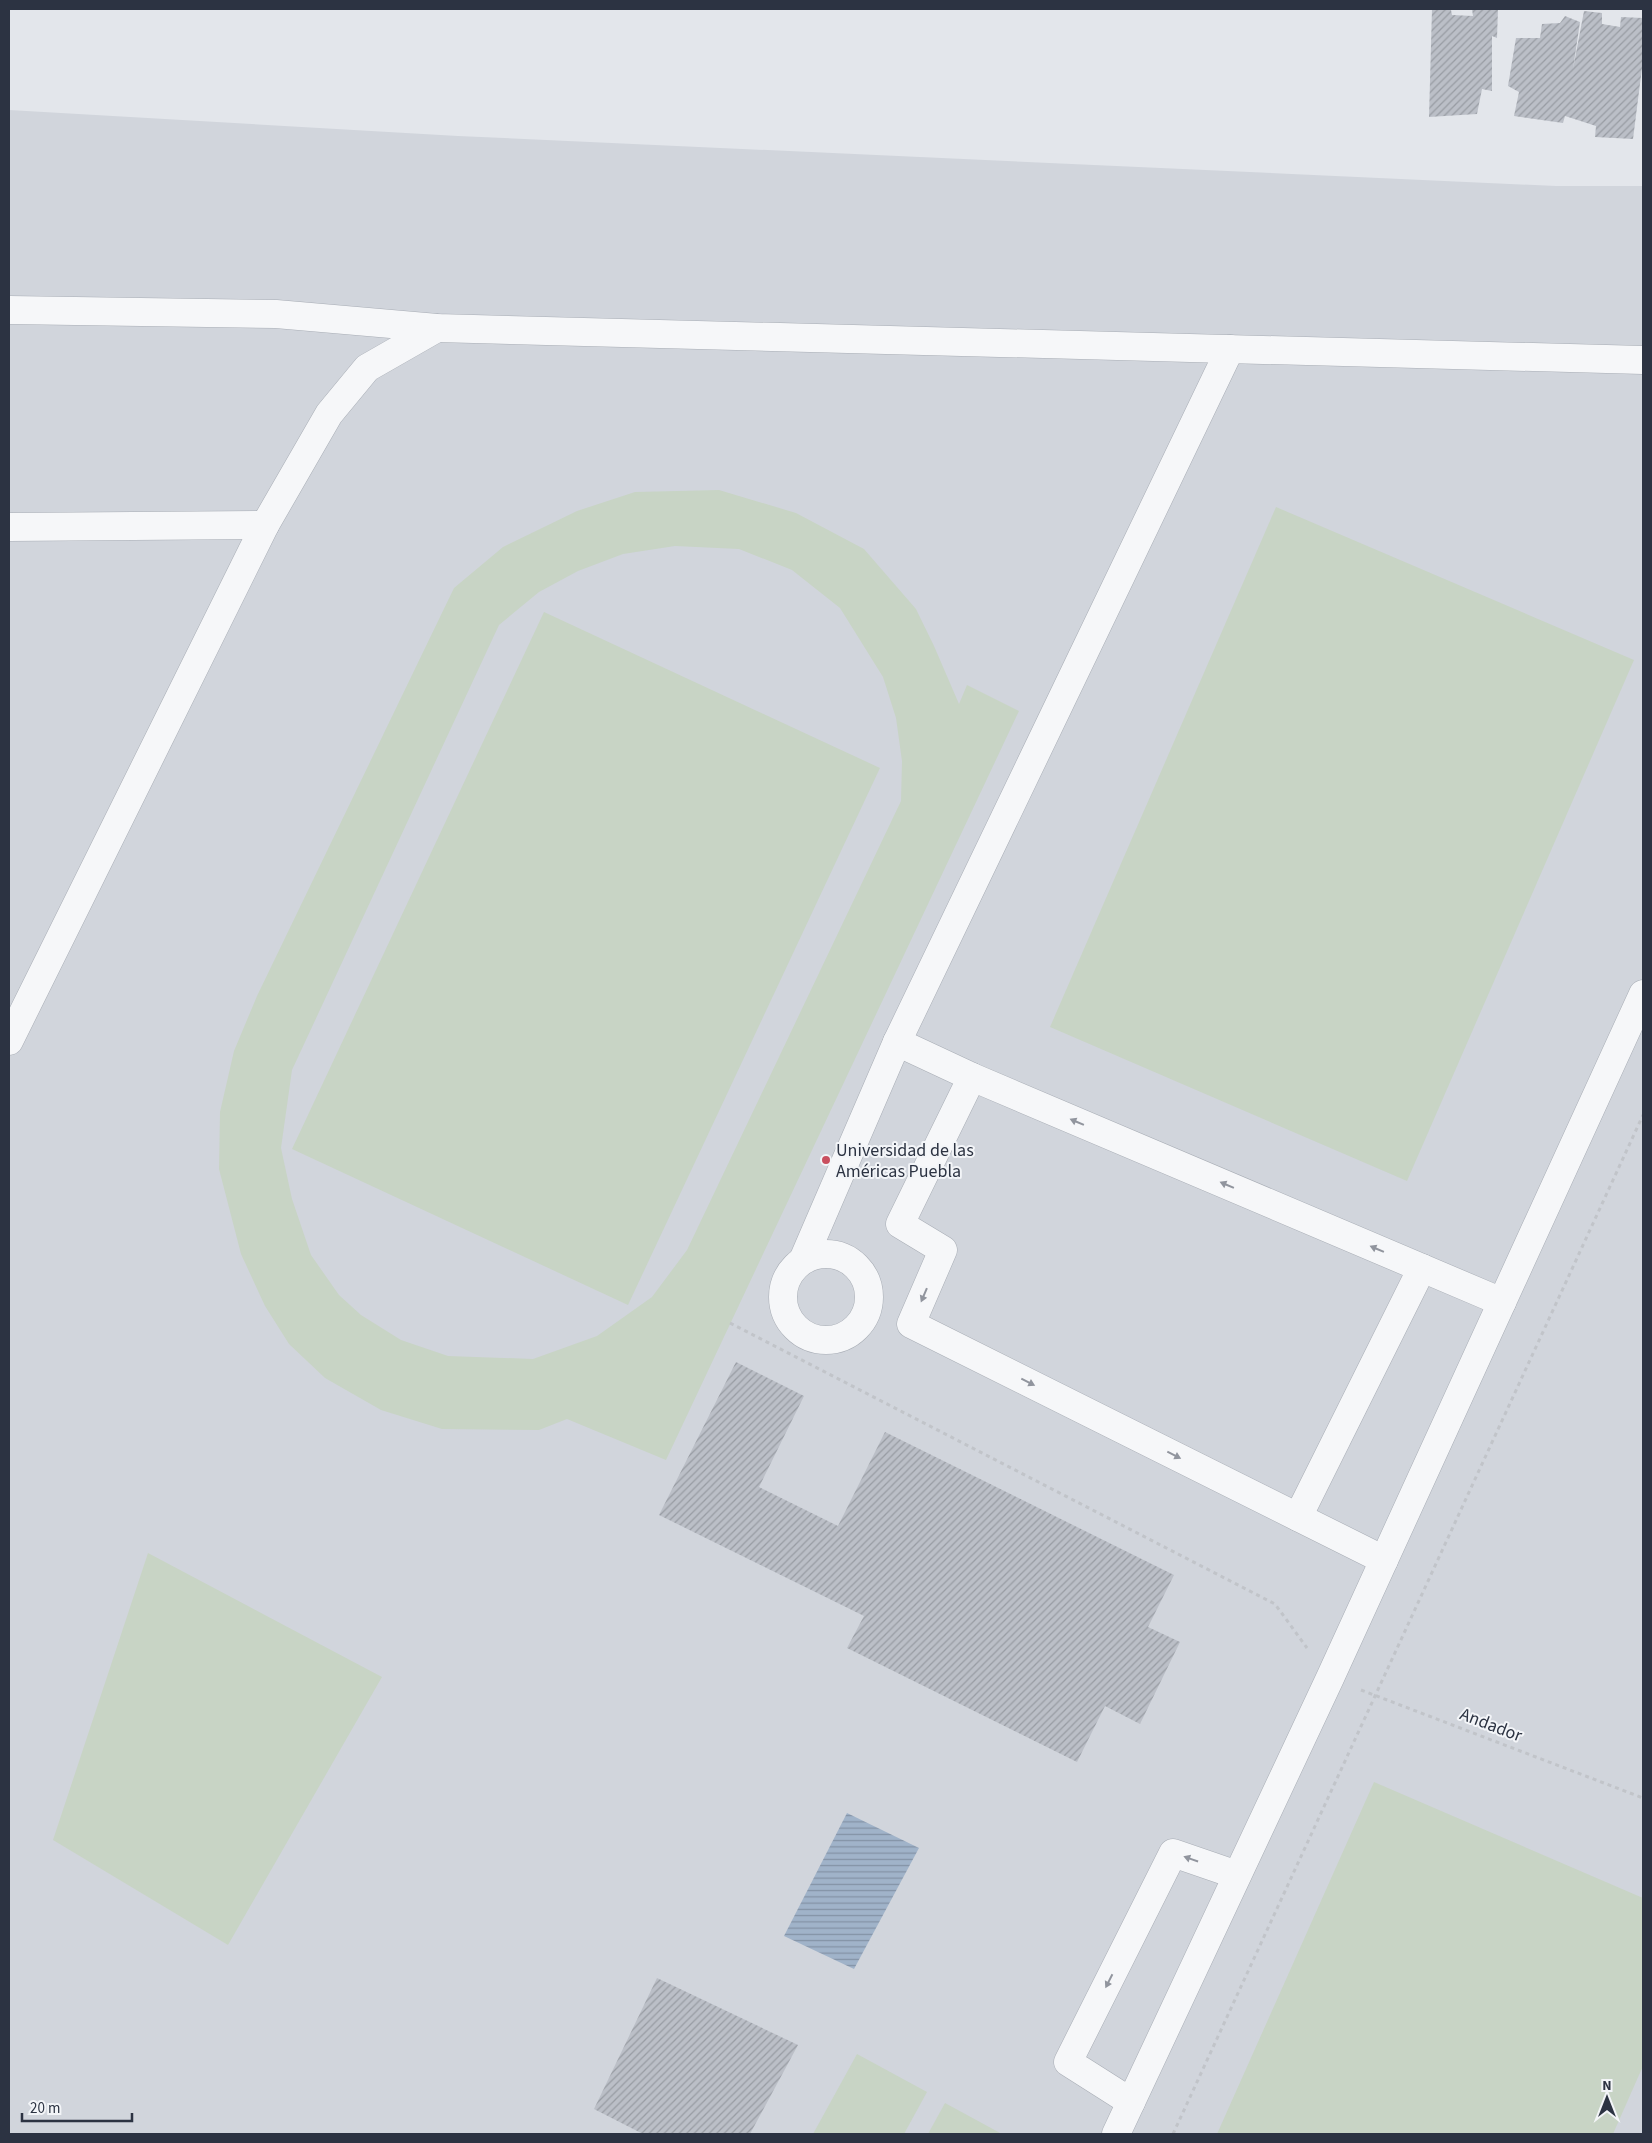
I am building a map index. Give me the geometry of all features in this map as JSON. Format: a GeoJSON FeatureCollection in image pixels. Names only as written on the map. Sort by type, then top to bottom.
{"type":"FeatureCollection","features":[{"type":"Feature","properties":{"kind":"street"},"geometry":{"type":"LineString","coordinates":[[9,310],[276,314],[437,328],[1643,360]]}},
{"type":"Feature","properties":{"kind":"street"},"geometry":{"type":"LineString","coordinates":[[9,1041],[265,525],[329,414],[367,368],[437,328]]}},
{"type":"Feature","properties":{"kind":"street"},"geometry":{"type":"LineString","coordinates":[[802,1260],[897,1042],[1230,349]]}},
{"type":"Feature","properties":{"kind":"street"},"geometry":{"type":"LineString","coordinates":[[9,527],[265,525]]}},
{"type":"Feature","properties":{"kind":"street"},"geometry":{"type":"LineString","coordinates":[[1116,2134],[1330,1678],[1643,994]]}},
{"type":"Feature","properties":{"kind":"street"},"geometry":{"type":"LineString","coordinates":[[897,1042],[972,1078],[1502,1302]]}},
{"type":"Feature","properties":{"kind":"street"},"geometry":{"type":"LineString","coordinates":[[972,1078],[900,1224],[943,1250],[911,1324],[1384,1560]]}},
{"type":"Feature","properties":{"kind":"street"},"geometry":{"type":"LineString","coordinates":[[1298,1517],[1422,1268]]}},
{"type":"Feature","properties":{"kind":"street"},"geometry":{"type":"LineString","coordinates":[[1132,2102],[1068,2062],[1173,1853],[1237,1875]]}},
{"type":"Feature","properties":{"kind":"path"},"geometry":{"type":"LineString","coordinates":[[1173,2134],[1643,1114]]}},
{"type":"Feature","properties":{"kind":"path"},"geometry":{"type":"LineString","coordinates":[[730,1323],[1275,1604],[1330,1678]]}},
{"type":"Feature","properties":{"kind":"path","name":"Andador"},"geometry":{"type":"LineString","coordinates":[[1330,1678],[1643,1798]]}},
{"type":"Feature","properties":{"kind":"shaded area","name":"Universidad de las Américas Puebla"},"geometry":{"type":"Polygon","coordinates":[[[9,110],[458,136],[1556,186],[1643,186],[1643,2134],[9,2134],[9,110]]]}},
{"type":"Feature","properties":{"kind":"green space"},"geometry":{"type":"Polygon","coordinates":[[[719,490],[796,513],[864,549],[916,609],[959,704],[967,685],[1019,711],[666,1460],[567,1419],[539,1430],[442,1429],[381,1410],[325,1378],[289,1344],[265,1306],[241,1254],[219,1169],[220,1112],[234,1051],[257,996],[454,588],[503,547],[577,511],[635,492],[719,490]],[[675,546],[623,554],[578,571],[539,592],[499,625],[292,1070],[281,1148],[292,1199],[311,1255],[339,1295],[361,1315],[401,1340],[448,1356],[533,1359],[597,1336],[652,1297],[687,1250],[901,801],[902,761],[896,718],[883,677],[840,608],[792,570],[739,549],[675,546]]]}},
{"type":"Feature","properties":{"kind":"green space"},"geometry":{"type":"Polygon","coordinates":[[[1276,507],[1634,660],[1407,1181],[1050,1027],[1276,507]]]}},
{"type":"Feature","properties":{"kind":"green space"},"geometry":{"type":"Polygon","coordinates":[[[544,612],[880,768],[628,1305],[292,1149],[544,612]]]}},
{"type":"Feature","properties":{"kind":"green space"},"geometry":{"type":"Polygon","coordinates":[[[148,1553],[382,1677],[228,1945],[53,1840],[148,1553]]]}},
{"type":"Feature","properties":{"kind":"green space"},"geometry":{"type":"Polygon","coordinates":[[[1374,1782],[1643,1898],[1643,2066],[1613,2134],[1217,2134],[1374,1782]]]}},
{"type":"Feature","properties":{"kind":"green space"},"geometry":{"type":"Polygon","coordinates":[[[857,2054],[927,2092],[904,2134],[813,2134],[857,2054]]]}},
{"type":"Feature","properties":{"kind":"green space"},"geometry":{"type":"Polygon","coordinates":[[[945,2103],[1002,2134],[928,2134],[945,2103]]]}},
{"type":"Feature","properties":{"kind":"water"},"geometry":{"type":"Polygon","coordinates":[[[847,1813],[919,1848],[854,1969],[784,1936],[847,1813]]]}},
{"type":"Feature","properties":{"kind":"building"},"geometry":{"type":"Polygon","coordinates":[[[1432,9],[1451,10],[1452,15],[1473,16],[1472,9],[1498,9],[1497,38],[1492,36],[1492,91],[1482,89],[1477,114],[1429,117],[1432,9]]]}},
{"type":"Feature","properties":{"kind":"building"},"geometry":{"type":"Polygon","coordinates":[[[1584,11],[1602,13],[1602,24],[1620,27],[1621,17],[1643,18],[1643,60],[1633,139],[1595,137],[1596,126],[1565,116],[1563,123],[1514,116],[1519,92],[1508,86],[1516,38],[1540,38],[1542,24],[1560,23],[1565,16],[1580,22],[1573,69],[1584,11]]]}},
{"type":"Feature","properties":{"kind":"building"},"geometry":{"type":"Polygon","coordinates":[[[736,1362],[804,1396],[759,1487],[838,1526],[885,1432],[1174,1575],[1148,1627],[1180,1642],[1140,1724],[1105,1706],[1077,1762],[847,1648],[864,1616],[659,1515],[736,1362]]]}},
{"type":"Feature","properties":{"kind":"building"},"geometry":{"type":"Polygon","coordinates":[[[657,1978],[798,2045],[750,2134],[643,2134],[594,2109],[657,1978]]]}},
{"type":"Feature","properties":{"kind":"place","name":"Universidad de las Américas Puebla"},"geometry":{"type":"Point","coordinates":[826,1160]}}]}
